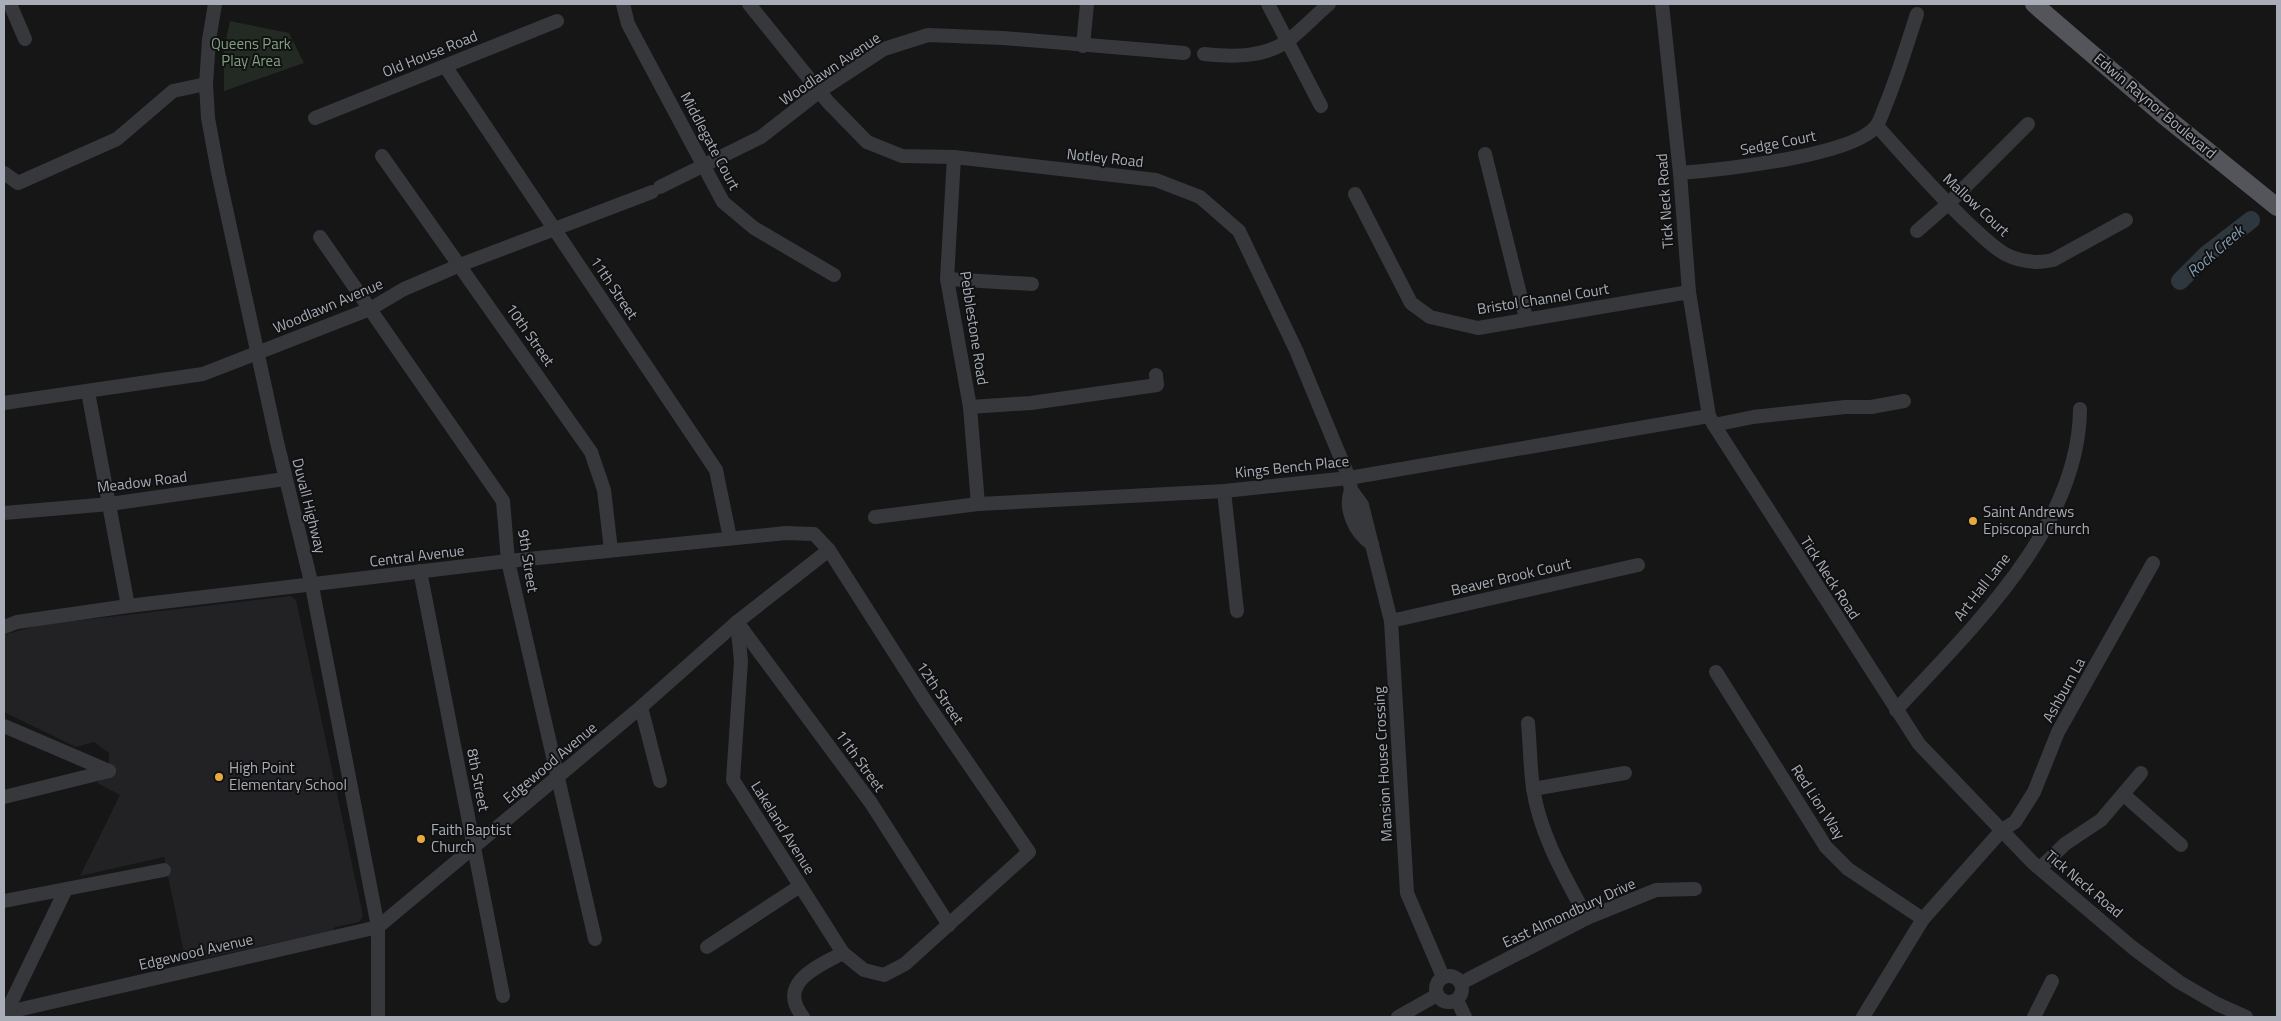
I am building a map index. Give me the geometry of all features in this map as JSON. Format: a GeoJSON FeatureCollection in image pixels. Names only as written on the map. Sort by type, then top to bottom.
{"type":"FeatureCollection","features":[{"type":"Feature","properties":{"kind":"main road","name":"Edwin Raynor Boulevard"},"geometry":{"type":"LineString","coordinates":[[2034,4],[2162,114],[2277,207]]}},
{"type":"Feature","properties":{"kind":"street"},"geometry":{"type":"LineString","coordinates":[[10,4],[25,39]]}},
{"type":"Feature","properties":{"kind":"street","name":"Duvall Highway"},"geometry":{"type":"LineString","coordinates":[[215,4],[208,40],[206,84],[208,118],[285,479],[312,586],[378,927],[378,1017]]}},
{"type":"Feature","properties":{"kind":"street","name":"Middlegate Court"},"geometry":{"type":"LineString","coordinates":[[623,4],[628,24],[723,202],[754,228],[834,275]]}},
{"type":"Feature","properties":{"kind":"street"},"geometry":{"type":"LineString","coordinates":[[1083,46],[1087,4]]}},
{"type":"Feature","properties":{"kind":"street"},"geometry":{"type":"LineString","coordinates":[[1268,4],[1321,106]]}},
{"type":"Feature","properties":{"kind":"street"},"geometry":{"type":"LineString","coordinates":[[1204,54],[1232,57],[1261,54],[1288,41],[1329,4]]}},
{"type":"Feature","properties":{"kind":"street","name":"Tick Neck Road"},"geometry":{"type":"LineString","coordinates":[[1662,4],[1680,172],[1689,292],[1712,421],[1919,744],[2040,868],[2133,948],[2179,982],[2217,1004],[2246,1017]]}},
{"type":"Feature","properties":{"kind":"street","name":"Notley Road"},"geometry":{"type":"LineString","coordinates":[[756,6],[820,91],[867,142],[902,156],[954,158],[1156,180],[1200,197],[1239,231],[1296,350],[1350,484]]}},
{"type":"Feature","properties":{"kind":"street"},"geometry":{"type":"LineString","coordinates":[[1877,126],[1894,86],[1917,14]]}},
{"type":"Feature","properties":{"kind":"street","name":"Old House Road"},"geometry":{"type":"LineString","coordinates":[[315,118],[557,21]]}},
{"type":"Feature","properties":{"kind":"street","name":"Woodlawn Avenue"},"geometry":{"type":"LineString","coordinates":[[4,403],[202,374],[370,309],[404,289],[460,264],[556,230],[656,190],[705,167],[761,137],[820,91],[884,49],[928,35],[1004,38],[1184,54]]}},
{"type":"Feature","properties":{"kind":"street","name":"11th Street"},"geometry":{"type":"LineString","coordinates":[[445,66],[716,470],[730,538]]}},
{"type":"Feature","properties":{"kind":"street"},"geometry":{"type":"LineString","coordinates":[[4,173],[18,183],[54,168],[117,139],[173,91],[206,84]]}},
{"type":"Feature","properties":{"kind":"street"},"geometry":{"type":"LineString","coordinates":[[1917,231],[1948,204],[2028,124]]}},
{"type":"Feature","properties":{"kind":"street","name":"Sedge Court"},"geometry":{"type":"LineString","coordinates":[[1680,172],[1723,170],[1807,156],[1862,137],[1877,126]]}},
{"type":"Feature","properties":{"kind":"street","name":"Mallow Court"},"geometry":{"type":"LineString","coordinates":[[1877,126],[1948,204],[1992,245],[2006,254],[2025,262],[2041,263],[2053,260],[2126,220]]}},
{"type":"Feature","properties":{"kind":"street"},"geometry":{"type":"LineString","coordinates":[[1485,154],[1526,318]]}},
{"type":"Feature","properties":{"kind":"street","name":"10th Street"},"geometry":{"type":"LineString","coordinates":[[382,156],[592,452],[604,490],[611,550]]}},
{"type":"Feature","properties":{"kind":"street","name":"Pebblestone Road"},"geometry":{"type":"LineString","coordinates":[[954,158],[947,279],[970,408],[978,504]]}},
{"type":"Feature","properties":{"kind":"street","name":"Bristol Channel Court"},"geometry":{"type":"LineString","coordinates":[[1355,194],[1412,303],[1430,317],[1478,328],[1526,318],[1689,292]]}},
{"type":"Feature","properties":{"kind":"street","name":"9th Street"},"geometry":{"type":"LineString","coordinates":[[320,237],[504,501],[508,561],[595,939]]}},
{"type":"Feature","properties":{"kind":"street"},"geometry":{"type":"LineString","coordinates":[[947,279],[1032,284]]}},
{"type":"Feature","properties":{"kind":"street"},"geometry":{"type":"LineString","coordinates":[[970,408],[1031,404],[1157,385],[1156,375]]}},
{"type":"Feature","properties":{"kind":"street"},"geometry":{"type":"LineString","coordinates":[[88,392],[128,606]]}},
{"type":"Feature","properties":{"kind":"street","name":"Kings Bench Place"},"geometry":{"type":"LineString","coordinates":[[875,517],[978,504],[1350,484],[1712,421],[1845,407],[1871,407],[1904,401]]}},
{"type":"Feature","properties":{"kind":"street","name":"Art Hall Lane"},"geometry":{"type":"LineString","coordinates":[[1896,710],[1979,620],[2038,540],[2067,481],[2080,433],[2080,409]]}},
{"type":"Feature","properties":{"kind":"street","name":"Meadow Road"},"geometry":{"type":"LineString","coordinates":[[4,513],[110,504],[285,479]]}},
{"type":"Feature","properties":{"kind":"street","name":"Mansion House Crossing"},"geometry":{"type":"LineString","coordinates":[[1350,484],[1347,500],[1360,536],[1372,544],[1391,621],[1407,893],[1443,977]]}},
{"type":"Feature","properties":{"kind":"street"},"geometry":{"type":"LineString","coordinates":[[1224,491],[1237,611]]}},
{"type":"Feature","properties":{"kind":"street","name":"Central Avenue"},"geometry":{"type":"LineString","coordinates":[[4,627],[17,622],[128,606],[312,586],[508,561],[730,538],[786,533],[814,534],[829,550]]}},
{"type":"Feature","properties":{"kind":"street","name":"Edgewood Avenue"},"geometry":{"type":"LineString","coordinates":[[5,1013],[378,927],[559,777],[737,622],[829,550]]}},
{"type":"Feature","properties":{"kind":"street","name":"12th Street"},"geometry":{"type":"LineString","coordinates":[[829,550],[926,702],[1029,852],[949,925]]}},
{"type":"Feature","properties":{"kind":"street","name":"Ashburn La"},"geometry":{"type":"LineString","coordinates":[[1863,1017],[1923,919],[2002,830],[2014,822],[2034,792],[2058,732],[2154,563]]}},
{"type":"Feature","properties":{"kind":"street","name":"Beaver Brook Court"},"geometry":{"type":"LineString","coordinates":[[1391,621],[1638,565]]}},
{"type":"Feature","properties":{"kind":"street","name":"8th Street"},"geometry":{"type":"LineString","coordinates":[[420,571],[503,996]]}},
{"type":"Feature","properties":{"kind":"street","name":"11th Street"},"geometry":{"type":"LineString","coordinates":[[737,622],[871,803],[949,925]]}},
{"type":"Feature","properties":{"kind":"street","name":"Lakeland Avenue"},"geometry":{"type":"LineString","coordinates":[[737,622],[741,661],[733,780],[843,953],[864,970],[884,975],[905,964],[949,925]]}},
{"type":"Feature","properties":{"kind":"street","name":"Red Lion Way"},"geometry":{"type":"LineString","coordinates":[[1716,672],[1826,847],[1848,869],[1923,919]]}},
{"type":"Feature","properties":{"kind":"street"},"geometry":{"type":"LineString","coordinates":[[641,707],[660,781]]}},
{"type":"Feature","properties":{"kind":"street"},"geometry":{"type":"LineString","coordinates":[[1528,722],[1533,789],[1552,852],[1587,918]]}},
{"type":"Feature","properties":{"kind":"street"},"geometry":{"type":"LineString","coordinates":[[4,726],[109,771],[4,797]]}},
{"type":"Feature","properties":{"kind":"street"},"geometry":{"type":"LineString","coordinates":[[1533,789],[1625,773]]}},
{"type":"Feature","properties":{"kind":"street"},"geometry":{"type":"LineString","coordinates":[[2040,868],[2065,844],[2101,820],[2141,773]]}},
{"type":"Feature","properties":{"kind":"street"},"geometry":{"type":"LineString","coordinates":[[2124,795],[2181,846]]}},
{"type":"Feature","properties":{"kind":"street"},"geometry":{"type":"LineString","coordinates":[[4,901],[164,870]]}},
{"type":"Feature","properties":{"kind":"street"},"geometry":{"type":"LineString","coordinates":[[707,947],[800,886]]}},
{"type":"Feature","properties":{"kind":"street"},"geometry":{"type":"LineString","coordinates":[[5,1013],[66,889]]}},
{"type":"Feature","properties":{"kind":"street","name":"East Almondbury Drive"},"geometry":{"type":"LineString","coordinates":[[1461,983],[1587,918],[1656,890],[1695,889]]}},
{"type":"Feature","properties":{"kind":"street"},"geometry":{"type":"LineString","coordinates":[[804,1017],[798,1010],[796,987],[804,974],[843,953]]}},
{"type":"Feature","properties":{"kind":"street"},"geometry":{"type":"LineString","coordinates":[[1443,977],[1455,977],[1461,983],[1462,990],[1457,1000],[1444,1001],[1437,995],[1437,983],[1443,977]]}},
{"type":"Feature","properties":{"kind":"street"},"geometry":{"type":"LineString","coordinates":[[2034,1017],[2052,981]]}},
{"type":"Feature","properties":{"kind":"street"},"geometry":{"type":"LineString","coordinates":[[1398,1017],[1437,995]]}},
{"type":"Feature","properties":{"kind":"street"},"geometry":{"type":"LineString","coordinates":[[1457,1000],[1465,1017]]}},
{"type":"Feature","properties":{"kind":"shaded area","name":"High Point Elementary School"},"geometry":{"type":"Polygon","coordinates":[[[291,596],[296,600],[363,916],[359,922],[335,927],[332,931],[186,962],[164,857],[80,876],[120,795],[97,783],[109,771],[109,753],[94,742],[76,747],[4,712],[4,635],[39,625],[291,596]]]}},
{"type":"Feature","properties":{"kind":"green space","name":"Queens Park Play Area"},"geometry":{"type":"Polygon","coordinates":[[[230,21],[289,33],[304,63],[224,91],[224,49],[230,21]]]}},
{"type":"Feature","properties":{"kind":"waterway","name":"Rock Creek"},"geometry":{"type":"LineString","coordinates":[[2180,281],[2207,254],[2251,220]]}},
{"type":"Feature","properties":{"kind":"place","name":"Saint Andrews Episcopal Church"},"geometry":{"type":"Point","coordinates":[1973,521]}},
{"type":"Feature","properties":{"kind":"place","name":"High Point Elementary School"},"geometry":{"type":"Point","coordinates":[219,777]}},
{"type":"Feature","properties":{"kind":"place","name":"Faith Baptist Church"},"geometry":{"type":"Point","coordinates":[421,839]}}]}
